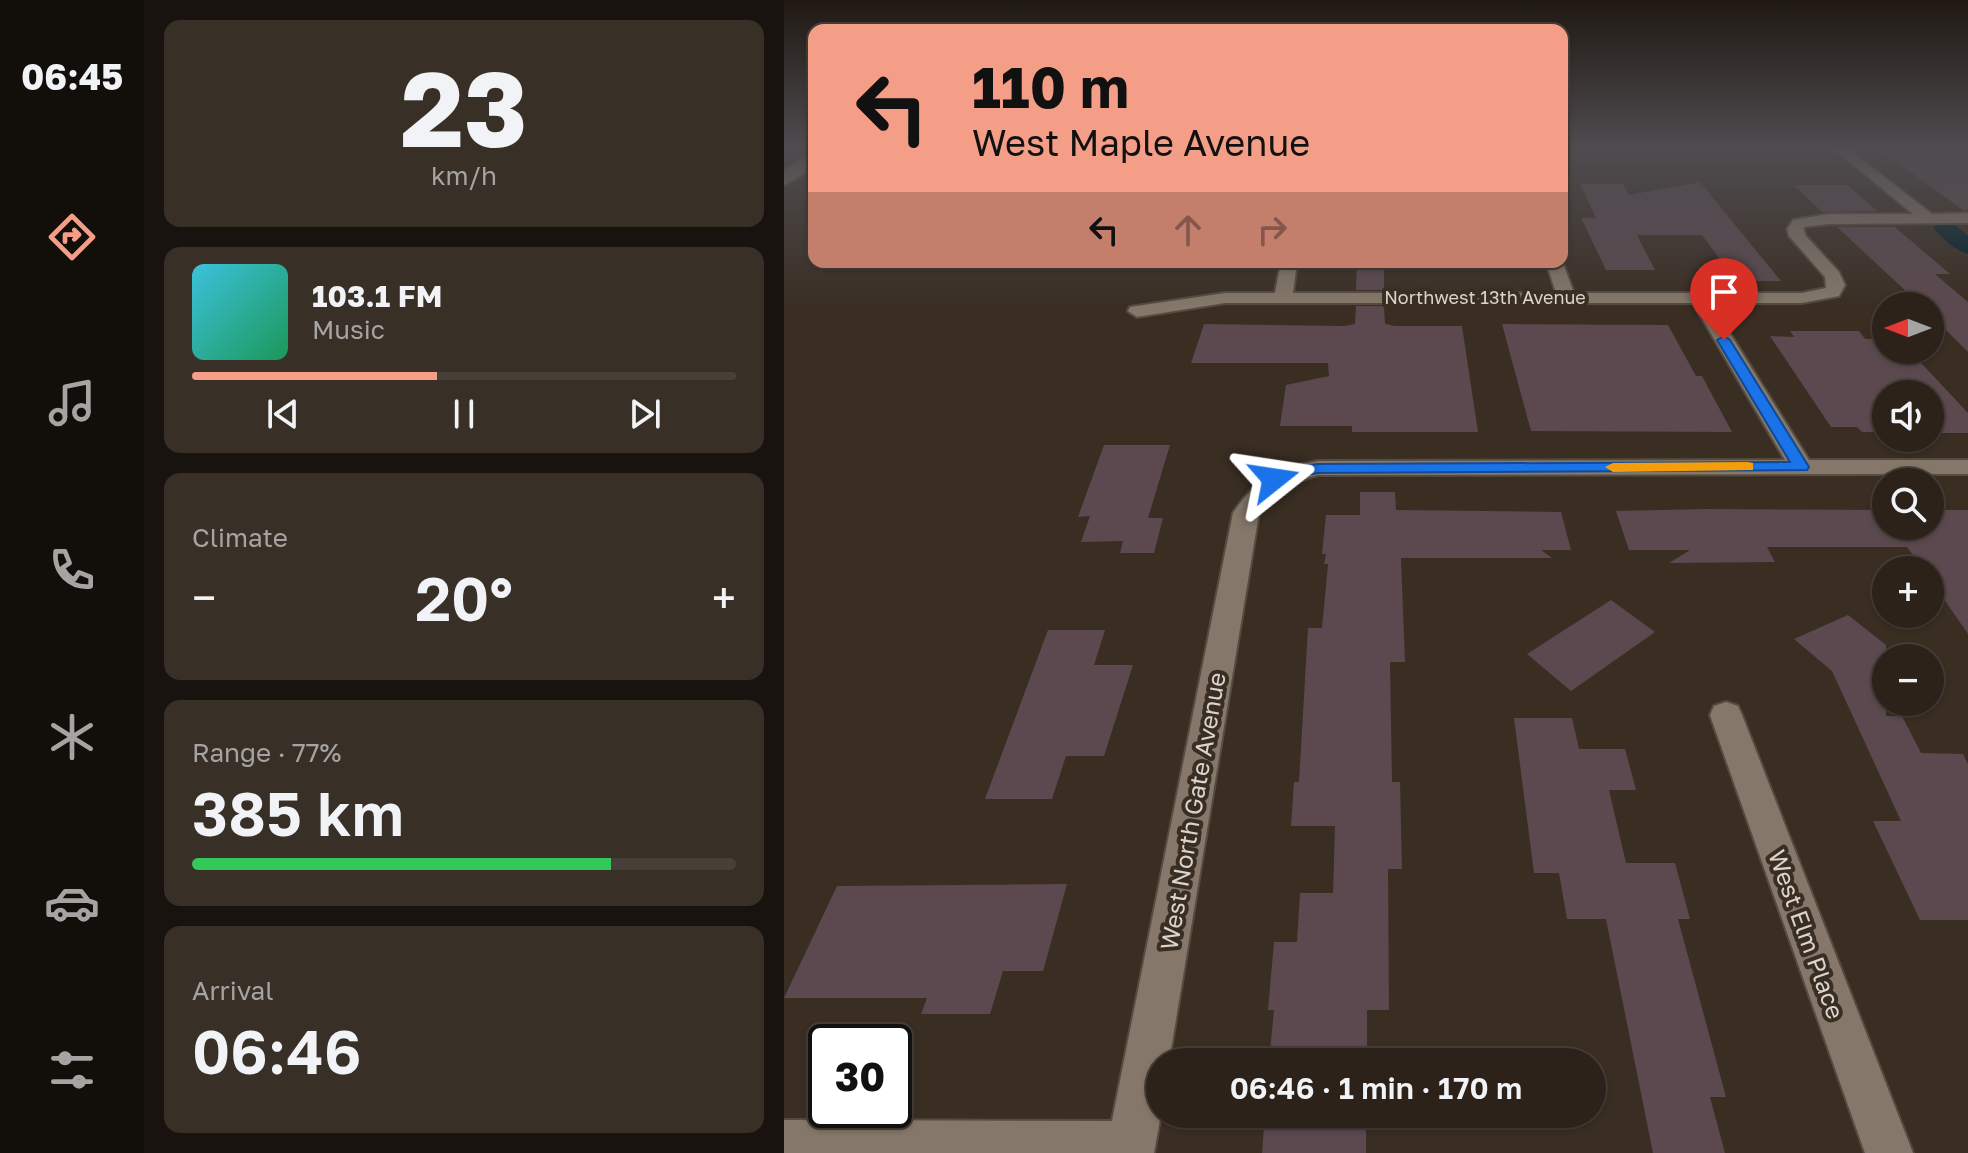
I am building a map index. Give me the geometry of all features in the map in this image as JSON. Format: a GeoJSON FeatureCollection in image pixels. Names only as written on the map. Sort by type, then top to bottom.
{"type":"FeatureCollection","features":[{"type":"Feature","properties":{"kind":"street"},"geometry":{"type":"LineString","coordinates":[[1907,202],[1928,218],[1968,218]]}},
{"type":"Feature","properties":{"kind":"street","name":"Northwest 13th Avenue"},"geometry":{"type":"LineString","coordinates":[[1137,311],[1225,298],[1802,298],[1833,292],[1836,285],[1833,276],[1797,236],[1795,229],[1799,223],[1828,219],[1928,218]]}},
{"type":"Feature","properties":{"kind":"street"},"geometry":{"type":"LineString","coordinates":[[1283,297],[1288,268]]}},
{"type":"Feature","properties":{"kind":"street"},"geometry":{"type":"LineString","coordinates":[[1556,268],[1567,297]]}},
{"type":"Feature","properties":{"kind":"street"},"geometry":{"type":"LineString","coordinates":[[1698,297],[1801,467],[1968,467]]}},
{"type":"Feature","properties":{"kind":"street","name":"West North Gate Avenue"},"geometry":{"type":"LineString","coordinates":[[1131,1149],[1246,513],[1257,493],[1274,479],[1295,471],[1318,468],[1801,467]]}},
{"type":"Feature","properties":{"kind":"street","name":"West Elm Place"},"geometry":{"type":"LineString","coordinates":[[1726,715],[1889,1153]]}},
{"type":"Feature","properties":{"kind":"street"},"geometry":{"type":"LineString","coordinates":[[784,1144],[1131,1149]]}},
{"type":"Feature","properties":{"kind":"building"},"geometry":{"type":"Polygon","coordinates":[[[1588,202],[1716,202],[1781,281],[1736,281],[1702,235],[1637,235],[1655,270],[1606,270],[1581,218],[1596,218],[1588,202]]]}},
{"type":"Feature","properties":{"kind":"building"},"geometry":{"type":"Polygon","coordinates":[[[1811,202],[1866,202],[1877,211],[1822,212],[1811,202]]]}},
{"type":"Feature","properties":{"kind":"building"},"geometry":{"type":"Polygon","coordinates":[[[1952,202],[1968,202],[1968,210],[1952,202]]]}},
{"type":"Feature","properties":{"kind":"building"},"geometry":{"type":"Polygon","coordinates":[[[1837,227],[1895,227],[1950,274],[1935,274],[1968,302],[1968,352],[1944,328],[1944,292],[1907,292],[1837,227]]]}},
{"type":"Feature","properties":{"kind":"building"},"geometry":{"type":"Polygon","coordinates":[[[1357,268],[1384,268],[1384,290],[1356,290],[1357,268]]]}},
{"type":"Feature","properties":{"kind":"building"},"geometry":{"type":"Polygon","coordinates":[[[1356,306],[1384,306],[1385,324],[1395,326],[1462,326],[1478,432],[1352,432],[1352,426],[1280,426],[1286,385],[1329,376],[1328,363],[1191,363],[1204,324],[1344,326],[1355,324],[1356,306]]]}},
{"type":"Feature","properties":{"kind":"building"},"geometry":{"type":"Polygon","coordinates":[[[1502,324],[1668,325],[1696,376],[1702,376],[1732,432],[1531,431],[1502,324]]]}},
{"type":"Feature","properties":{"kind":"building"},"geometry":{"type":"Polygon","coordinates":[[[1790,331],[1859,331],[1865,339],[1872,339],[1872,364],[1922,364],[1937,380],[1872,380],[1872,432],[1862,432],[1857,427],[1831,427],[1770,336],[1794,337],[1790,331]]]}},
{"type":"Feature","properties":{"kind":"building"},"geometry":{"type":"Polygon","coordinates":[[[1944,387],[1968,413],[1968,433],[1944,433],[1944,387]]]}},
{"type":"Feature","properties":{"kind":"building"},"geometry":{"type":"Polygon","coordinates":[[[1104,445],[1170,445],[1148,518],[1163,518],[1154,553],[1120,553],[1123,541],[1081,542],[1090,516],[1078,517],[1104,445]]]}},
{"type":"Feature","properties":{"kind":"building"},"geometry":{"type":"Polygon","coordinates":[[[1360,492],[1395,492],[1396,510],[1561,512],[1571,550],[1541,550],[1552,558],[1401,558],[1405,662],[1390,662],[1392,782],[1400,782],[1402,869],[1388,869],[1389,1010],[1367,1010],[1367,1048],[1270,1048],[1274,1010],[1268,1010],[1274,942],[1297,942],[1300,893],[1333,893],[1335,826],[1291,826],[1294,782],[1299,782],[1308,628],[1322,628],[1328,564],[1324,564],[1326,554],[1322,554],[1326,515],[1360,515],[1360,492]]]}},
{"type":"Feature","properties":{"kind":"building"},"geometry":{"type":"Polygon","coordinates":[[[1872,510],[1872,540],[1944,540],[1944,510],[1968,510],[1968,634],[1944,599],[1944,556],[1914,556],[1907,547],[1767,547],[1775,562],[1669,563],[1690,550],[1629,550],[1616,511],[1872,510]]]}},
{"type":"Feature","properties":{"kind":"building"},"geometry":{"type":"Polygon","coordinates":[[[1611,600],[1655,632],[1571,691],[1527,654],[1611,600]]]}},
{"type":"Feature","properties":{"kind":"building"},"geometry":{"type":"Polygon","coordinates":[[[1848,615],[1885,644],[1872,644],[1872,716],[1902,716],[1921,753],[1963,754],[1968,764],[1968,920],[1920,920],[1873,821],[1901,821],[1832,671],[1794,639],[1848,615]]]}},
{"type":"Feature","properties":{"kind":"building"},"geometry":{"type":"Polygon","coordinates":[[[1048,630],[1105,630],[1094,665],[1133,665],[1104,756],[1066,756],[1052,799],[985,799],[1048,630]]]}},
{"type":"Feature","properties":{"kind":"building"},"geometry":{"type":"Polygon","coordinates":[[[1514,718],[1572,718],[1579,749],[1625,749],[1636,790],[1609,790],[1626,863],[1675,863],[1690,919],[1678,919],[1726,1097],[1710,1097],[1725,1153],[1653,1153],[1606,919],[1567,919],[1559,873],[1534,873],[1514,718]]]}},
{"type":"Feature","properties":{"kind":"building"},"geometry":{"type":"Polygon","coordinates":[[[1067,884],[1043,971],[1003,971],[990,1014],[921,1014],[927,998],[784,998],[837,886],[1067,884]]]}},
{"type":"Feature","properties":{"kind":"building"},"geometry":{"type":"Polygon","coordinates":[[[1264,1128],[1366,1128],[1366,1153],[1262,1153],[1264,1128]]]}},
{"type":"Feature","properties":{"kind":"waterway"},"geometry":{"type":"LineString","coordinates":[[1944,227],[1968,247]]}},
{"type":"Feature","properties":{"kind":"slow traffic"},"geometry":{"type":"LineString","coordinates":[[1613,467],[1748,467]]}},
{"type":"Feature","properties":{"kind":"route"},"geometry":{"type":"LineString","coordinates":[[1274,479],[1295,471],[1318,468],[1801,467],[1724,340]]}}]}
